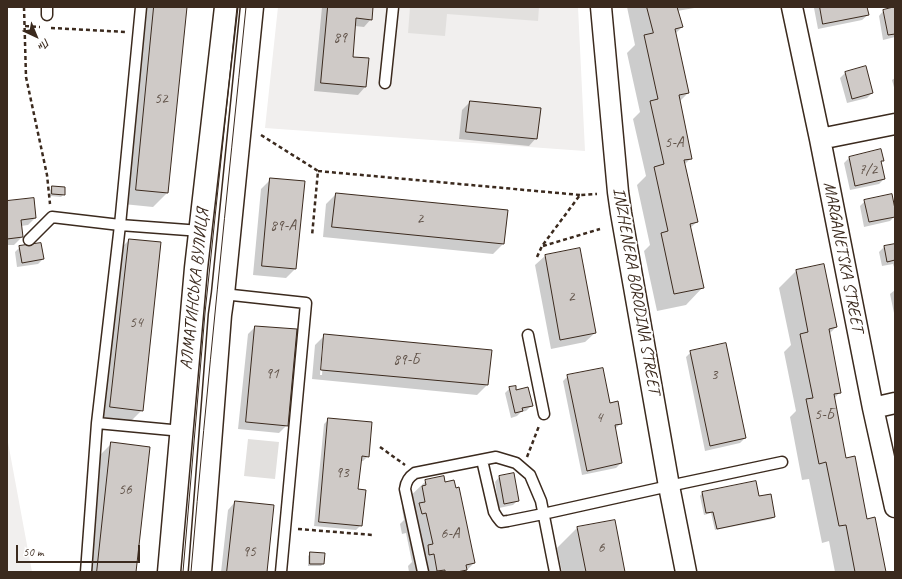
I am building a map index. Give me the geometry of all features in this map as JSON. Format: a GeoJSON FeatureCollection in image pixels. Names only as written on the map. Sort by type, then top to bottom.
{"type":"FeatureCollection","features":[{"type":"Feature","properties":{"kind":"street","name":"АЛМАТИНСЬКА ВУЛИЦЯ"},"geometry":{"type":"LineString","coordinates":[[169,572],[192,312],[226,7]]}},
{"type":"Feature","properties":{"kind":"street","name":"АЛМАТИНСЬКА ВУЛИЦЯ"},"geometry":{"type":"LineString","coordinates":[[200,572],[220,315],[252,7]]}},
{"type":"Feature","properties":{"kind":"street","name":"INZHENERA BORODINA STREET"},"geometry":{"type":"LineString","coordinates":[[601,7],[621,213],[669,486],[686,572]]}},
{"type":"Feature","properties":{"kind":"street","name":"MARGANETSKA STREET"},"geometry":{"type":"LineString","coordinates":[[792,7],[820,139],[873,408],[895,507]]}},
{"type":"Feature","properties":{"kind":"street"},"geometry":{"type":"LineString","coordinates":[[820,139],[895,124]]}},
{"type":"Feature","properties":{"kind":"street"},"geometry":{"type":"LineString","coordinates":[[873,408],[895,403]]}},
{"type":"Feature","properties":{"kind":"lane"},"geometry":{"type":"LineString","coordinates":[[86,572],[97,423],[120,225],[141,7]]}},
{"type":"Feature","properties":{"kind":"lane"},"geometry":{"type":"LineString","coordinates":[[385,83],[393,7]]}},
{"type":"Feature","properties":{"kind":"lane"},"geometry":{"type":"LineString","coordinates":[[29,240],[52,217],[120,225],[201,231]]}},
{"type":"Feature","properties":{"kind":"lane"},"geometry":{"type":"LineString","coordinates":[[223,294],[306,303],[281,572]]}},
{"type":"Feature","properties":{"kind":"lane"},"geometry":{"type":"LineString","coordinates":[[528,336],[544,414]]}},
{"type":"Feature","properties":{"kind":"lane"},"geometry":{"type":"LineString","coordinates":[[97,423],[182,431]]}},
{"type":"Feature","properties":{"kind":"lane"},"geometry":{"type":"LineString","coordinates":[[423,572],[405,489],[406,482],[415,473],[496,457],[516,463],[530,476],[541,501],[555,572]]}},
{"type":"Feature","properties":{"kind":"lane"},"geometry":{"type":"LineString","coordinates":[[482,460],[494,512],[501,522],[782,462]]}},
{"type":"Feature","properties":{"kind":"path"},"geometry":{"type":"LineString","coordinates":[[24,7],[26,77],[47,175],[52,217]]}},
{"type":"Feature","properties":{"kind":"path"},"geometry":{"type":"LineString","coordinates":[[25,26],[40,27]]}},
{"type":"Feature","properties":{"kind":"path"},"geometry":{"type":"LineString","coordinates":[[48,28],[138,33]]}},
{"type":"Feature","properties":{"kind":"path"},"geometry":{"type":"LineString","coordinates":[[261,135],[318,171],[580,195],[597,194]]}},
{"type":"Feature","properties":{"kind":"path"},"geometry":{"type":"LineString","coordinates":[[312,236],[318,171]]}},
{"type":"Feature","properties":{"kind":"path"},"geometry":{"type":"LineString","coordinates":[[537,258],[542,246],[580,195]]}},
{"type":"Feature","properties":{"kind":"path"},"geometry":{"type":"LineString","coordinates":[[542,246],[600,229]]}},
{"type":"Feature","properties":{"kind":"path"},"geometry":{"type":"LineString","coordinates":[[522,469],[544,414]]}},
{"type":"Feature","properties":{"kind":"path"},"geometry":{"type":"LineString","coordinates":[[380,447],[415,473]]}},
{"type":"Feature","properties":{"kind":"path"},"geometry":{"type":"LineString","coordinates":[[285,528],[373,536]]}},
{"type":"Feature","properties":{"kind":"shaded area"},"geometry":{"type":"Polygon","coordinates":[[[278,7],[578,7],[585,151],[265,128],[278,7]]]}},
{"type":"Feature","properties":{"kind":"shaded area"},"geometry":{"type":"Polygon","coordinates":[[[410,7],[539,7],[538,21],[447,14],[445,36],[408,33],[410,7]]]}},
{"type":"Feature","properties":{"kind":"shaded area"},"geometry":{"type":"Polygon","coordinates":[[[7,437],[32,572],[7,572],[7,437]]]}},
{"type":"Feature","properties":{"kind":"shaded area"},"geometry":{"type":"Polygon","coordinates":[[[248,439],[279,442],[275,479],[244,476],[248,439]]]}},
{"type":"Feature","properties":{"kind":"building"},"geometry":{"type":"Polygon","coordinates":[[[154,7],[187,7],[168,193],[136,190],[154,7]]]}},
{"type":"Feature","properties":{"kind":"building"},"geometry":{"type":"Polygon","coordinates":[[[328,7],[373,7],[372,20],[356,18],[353,57],[369,58],[366,87],[321,83],[328,7]]]}},
{"type":"Feature","properties":{"kind":"building"},"geometry":{"type":"Polygon","coordinates":[[[647,7],[677,7],[683,27],[675,29],[689,93],[679,95],[692,159],[684,160],[698,222],[690,224],[704,288],[674,294],[661,233],[668,231],[654,167],[664,164],[650,101],[658,99],[644,35],[653,33],[647,7]]]}},
{"type":"Feature","properties":{"kind":"building"},"geometry":{"type":"Polygon","coordinates":[[[820,7],[867,7],[869,15],[823,24],[820,7]]]}},
{"type":"Feature","properties":{"kind":"building"},"geometry":{"type":"Polygon","coordinates":[[[895,7],[895,34],[888,35],[883,10],[895,7]]]}},
{"type":"Feature","properties":{"kind":"building"},"geometry":{"type":"Polygon","coordinates":[[[866,66],[873,93],[852,99],[845,72],[866,66]]]}},
{"type":"Feature","properties":{"kind":"building"},"geometry":{"type":"Polygon","coordinates":[[[470,101],[541,108],[537,139],[466,132],[470,101]]]}},
{"type":"Feature","properties":{"kind":"building"},"geometry":{"type":"Polygon","coordinates":[[[881,149],[884,161],[881,161],[885,179],[855,186],[849,157],[881,149]]]}},
{"type":"Feature","properties":{"kind":"building"},"geometry":{"type":"Polygon","coordinates":[[[270,178],[305,181],[296,269],[262,266],[270,178]]]}},
{"type":"Feature","properties":{"kind":"building"},"geometry":{"type":"Polygon","coordinates":[[[52,186],[65,187],[65,195],[52,194],[52,186]]]}},
{"type":"Feature","properties":{"kind":"building"},"geometry":{"type":"Polygon","coordinates":[[[336,193],[508,210],[504,244],[332,227],[336,193]]]}},
{"type":"Feature","properties":{"kind":"building"},"geometry":{"type":"Polygon","coordinates":[[[892,194],[895,217],[869,222],[864,200],[892,194]]]}},
{"type":"Feature","properties":{"kind":"building"},"geometry":{"type":"Polygon","coordinates":[[[34,198],[36,218],[21,220],[23,237],[7,239],[7,201],[34,198]]]}},
{"type":"Feature","properties":{"kind":"building"},"geometry":{"type":"Polygon","coordinates":[[[129,239],[161,242],[143,411],[110,407],[129,239]]]}},
{"type":"Feature","properties":{"kind":"building"},"geometry":{"type":"Polygon","coordinates":[[[41,243],[44,259],[22,263],[19,246],[41,243]]]}},
{"type":"Feature","properties":{"kind":"building"},"geometry":{"type":"Polygon","coordinates":[[[895,244],[895,260],[887,262],[884,246],[895,244]]]}},
{"type":"Feature","properties":{"kind":"building"},"geometry":{"type":"Polygon","coordinates":[[[580,248],[596,333],[560,340],[545,255],[580,248]]]}},
{"type":"Feature","properties":{"kind":"building"},"geometry":{"type":"Polygon","coordinates":[[[824,264],[837,327],[829,329],[841,393],[834,394],[846,458],[855,456],[867,519],[875,517],[886,572],[855,572],[846,525],[839,526],[826,462],[819,464],[806,399],[813,398],[800,334],[808,332],[796,270],[824,264]]]}},
{"type":"Feature","properties":{"kind":"building"},"geometry":{"type":"Polygon","coordinates":[[[255,326],[297,329],[288,426],[246,422],[255,326]]]}},
{"type":"Feature","properties":{"kind":"building"},"geometry":{"type":"Polygon","coordinates":[[[324,334],[492,350],[488,385],[321,370],[324,334]]]}},
{"type":"Feature","properties":{"kind":"building"},"geometry":{"type":"Polygon","coordinates":[[[726,343],[746,438],[710,446],[690,351],[726,343]]]}},
{"type":"Feature","properties":{"kind":"building"},"geometry":{"type":"Polygon","coordinates":[[[603,368],[610,403],[618,401],[622,424],[615,425],[622,463],[587,471],[567,375],[603,368]]]}},
{"type":"Feature","properties":{"kind":"building"},"geometry":{"type":"Polygon","coordinates":[[[516,386],[516,390],[528,387],[533,406],[522,408],[523,411],[515,413],[509,387],[516,386]]]}},
{"type":"Feature","properties":{"kind":"building"},"geometry":{"type":"Polygon","coordinates":[[[328,418],[372,422],[369,457],[362,456],[358,489],[366,490],[362,526],[319,522],[328,418]]]}},
{"type":"Feature","properties":{"kind":"building"},"geometry":{"type":"Polygon","coordinates":[[[111,442],[150,447],[136,572],[97,572],[111,442]]]}},
{"type":"Feature","properties":{"kind":"building"},"geometry":{"type":"Polygon","coordinates":[[[514,473],[519,501],[504,504],[499,476],[514,473]]]}},
{"type":"Feature","properties":{"kind":"building"},"geometry":{"type":"Polygon","coordinates":[[[444,476],[445,482],[454,480],[456,488],[459,487],[475,563],[466,565],[467,570],[457,572],[445,572],[445,570],[437,571],[434,554],[429,555],[428,545],[433,544],[426,513],[422,514],[419,503],[425,502],[422,486],[426,485],[425,480],[444,476]]]}},
{"type":"Feature","properties":{"kind":"building"},"geometry":{"type":"Polygon","coordinates":[[[756,481],[759,496],[771,494],[775,517],[717,529],[713,512],[706,513],[702,492],[756,481]]]}},
{"type":"Feature","properties":{"kind":"building"},"geometry":{"type":"Polygon","coordinates":[[[235,501],[274,505],[267,572],[227,572],[235,501]]]}},
{"type":"Feature","properties":{"kind":"building"},"geometry":{"type":"Polygon","coordinates":[[[615,520],[625,572],[586,572],[577,527],[615,520]]]}},
{"type":"Feature","properties":{"kind":"building"},"geometry":{"type":"Polygon","coordinates":[[[310,552],[325,553],[324,564],[310,564],[310,552]]]}},
{"type":"Feature","properties":{"kind":"tram line"},"geometry":{"type":"LineString","coordinates":[[183,572],[205,313],[237,7]]}},
{"type":"Feature","properties":{"kind":"tram line"},"geometry":{"type":"LineString","coordinates":[[191,572],[210,360],[246,7]]}}]}
